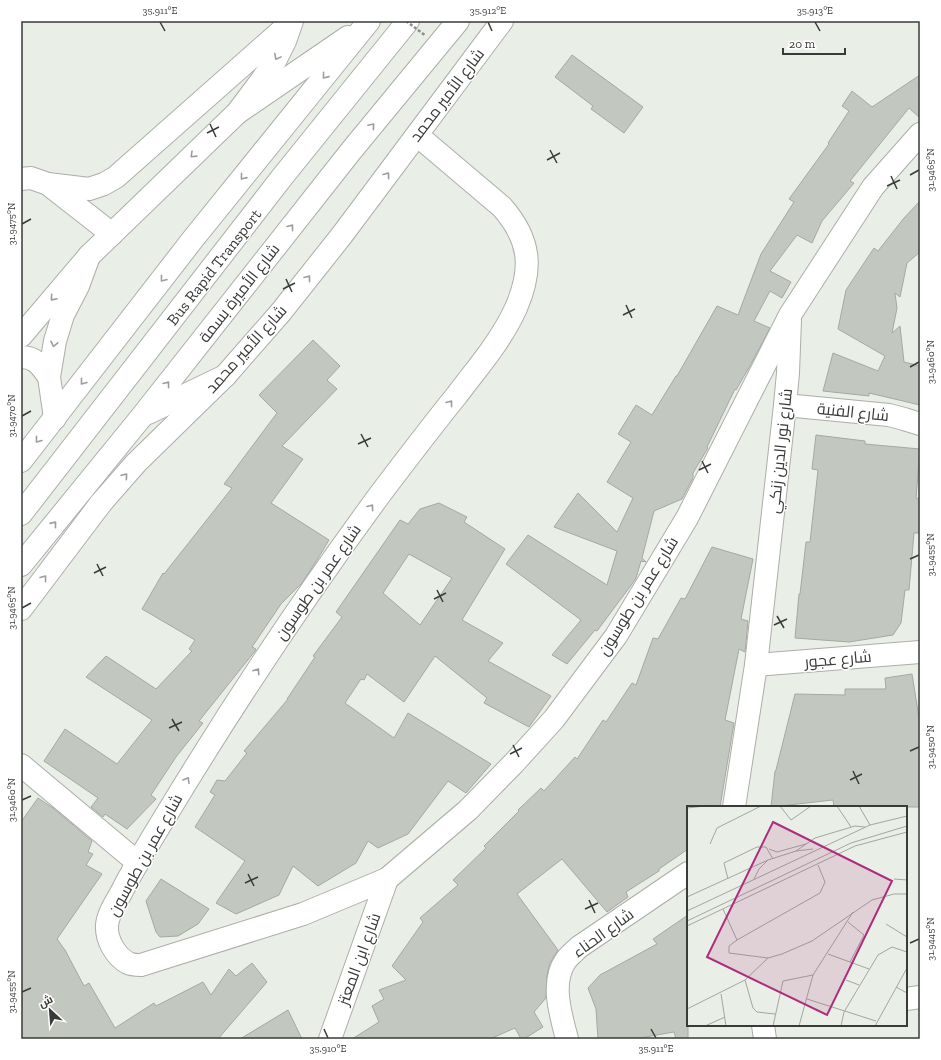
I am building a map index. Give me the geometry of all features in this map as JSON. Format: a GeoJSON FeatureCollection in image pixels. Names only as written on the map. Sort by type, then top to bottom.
{"type":"FeatureCollection","features":[{"type":"Feature","properties":{"kind":"street"},"geometry":{"type":"LineString","coordinates":[[21,336],[89,256],[237,112],[261,81],[274,61],[285,41],[292,21]]}},
{"type":"Feature","properties":{"kind":"street"},"geometry":{"type":"LineString","coordinates":[[21,179],[31,178],[48,184],[89,189],[104,184],[116,177],[292,21]]}},
{"type":"Feature","properties":{"kind":"street","name":"Bus Rapid Transport"},"geometry":{"type":"LineString","coordinates":[[21,514],[283,176],[407,21]]}},
{"type":"Feature","properties":{"kind":"street","name":"شارع الأميرة بسمة"},"geometry":{"type":"LineString","coordinates":[[21,565],[143,415],[351,151],[458,21]]}},
{"type":"Feature","properties":{"kind":"street","name":"شارع الأمير محمد"},"geometry":{"type":"LineString","coordinates":[[21,609],[101,503],[136,463],[225,376],[280,312],[342,235],[502,21]]}},
{"type":"Feature","properties":{"kind":"street"},"geometry":{"type":"LineString","coordinates":[[237,112],[368,22]]}},
{"type":"Feature","properties":{"kind":"street"},"geometry":{"type":"LineString","coordinates":[[21,461],[193,239],[368,22]]}},
{"type":"Feature","properties":{"kind":"street"},"geometry":{"type":"LineString","coordinates":[[790,315],[873,186],[920,134]]}},
{"type":"Feature","properties":{"kind":"street","name":"شارع عمر بن طوسون"},"geometry":{"type":"LineString","coordinates":[[417,135],[502,207],[513,220],[521,234],[526,250],[527,266],[525,282],[516,307],[505,330],[490,352],[350,535],[295,613],[242,693],[137,862],[113,908],[107,924],[108,938],[115,952],[127,963],[141,965],[303,914],[387,879],[468,810],[554,719],[616,636],[687,518],[790,315]]}},
{"type":"Feature","properties":{"kind":"street"},"geometry":{"type":"LineString","coordinates":[[48,184],[112,234]]}},
{"type":"Feature","properties":{"kind":"street"},"geometry":{"type":"LineString","coordinates":[[55,418],[49,377],[55,341],[63,315],[78,286],[89,256]]}},
{"type":"Feature","properties":{"kind":"street","name":"شارع نور الدين زنكي"},"geometry":{"type":"LineString","coordinates":[[734,806],[756,665],[789,366],[790,315]]}},
{"type":"Feature","properties":{"kind":"street"},"geometry":{"type":"LineString","coordinates":[[21,357],[29,357],[36,361],[42,366],[49,377]]}},
{"type":"Feature","properties":{"kind":"street"},"geometry":{"type":"LineString","coordinates":[[143,415],[225,376]]}},
{"type":"Feature","properties":{"kind":"street","name":"شارع الفنية"},"geometry":{"type":"LineString","coordinates":[[785,405],[889,415],[904,418],[920,424]]}},
{"type":"Feature","properties":{"kind":"street","name":"شارع عجور"},"geometry":{"type":"LineString","coordinates":[[756,665],[920,652]]}},
{"type":"Feature","properties":{"kind":"street"},"geometry":{"type":"LineString","coordinates":[[21,765],[137,862]]}},
{"type":"Feature","properties":{"kind":"street","name":"شارع الحناء"},"geometry":{"type":"LineString","coordinates":[[567,1039],[558,990],[558,976],[566,960],[579,947],[687,874]]}},
{"type":"Feature","properties":{"kind":"street","name":"شارع ابن المعتز"},"geometry":{"type":"LineString","coordinates":[[330,1039],[387,879]]}},
{"type":"Feature","properties":{"kind":"street"},"geometry":{"type":"LineString","coordinates":[[907,999],[920,997]]}},
{"type":"Feature","properties":{"kind":"street"},"geometry":{"type":"LineString","coordinates":[[763,1026],[765,1039]]}},
{"type":"Feature","properties":{"kind":"path"},"geometry":{"type":"LineString","coordinates":[[407,21],[426,36]]}},
{"type":"Feature","properties":{"kind":"building"},"geometry":{"type":"Polygon","coordinates":[[[572,55],[643,107],[624,133],[591,109],[593,106],[555,77],[572,55]]]}},
{"type":"Feature","properties":{"kind":"building"},"geometry":{"type":"Polygon","coordinates":[[[920,75],[920,118],[909,108],[850,181],[854,183],[822,221],[812,243],[797,235],[770,271],[791,282],[782,298],[770,291],[754,321],[770,328],[751,364],[736,390],[735,389],[707,447],[708,448],[693,473],[693,478],[682,499],[654,511],[642,558],[646,562],[641,561],[636,578],[597,631],[595,630],[567,664],[552,655],[581,620],[506,564],[528,535],[607,585],[617,551],[554,527],[578,493],[617,532],[633,498],[607,482],[631,442],[618,434],[636,405],[652,415],[677,376],[717,306],[738,315],[761,254],[794,202],[789,199],[829,144],[828,143],[849,111],[842,106],[852,91],[872,107],[920,75]]]}},
{"type":"Feature","properties":{"kind":"building"},"geometry":{"type":"Polygon","coordinates":[[[920,201],[920,252],[907,263],[900,297],[895,293],[897,308],[892,333],[900,326],[904,362],[920,366],[920,405],[869,393],[869,396],[823,391],[833,353],[878,371],[885,356],[838,329],[846,290],[874,248],[878,251],[904,218],[920,201]]]}},
{"type":"Feature","properties":{"kind":"building"},"geometry":{"type":"Polygon","coordinates":[[[313,340],[340,366],[327,380],[337,389],[282,446],[303,459],[271,503],[329,540],[302,583],[281,604],[252,647],[256,649],[255,651],[199,721],[203,723],[176,757],[151,795],[156,799],[127,829],[105,814],[103,817],[91,807],[98,798],[44,761],[65,729],[117,764],[152,720],[86,677],[106,656],[156,689],[192,651],[189,649],[195,640],[142,609],[163,573],[164,574],[232,488],[224,484],[277,413],[259,395],[313,340]]]}},
{"type":"Feature","properties":{"kind":"building"},"geometry":{"type":"Polygon","coordinates":[[[816,435],[865,441],[865,444],[920,449],[916,498],[920,499],[920,533],[914,533],[909,590],[905,590],[901,623],[893,635],[849,642],[795,638],[806,542],[810,542],[818,470],[812,469],[816,435]]]}},
{"type":"Feature","properties":{"kind":"building"},"geometry":{"type":"Polygon","coordinates":[[[439,503],[467,517],[464,522],[505,549],[462,620],[503,643],[488,661],[551,696],[529,727],[484,703],[487,698],[435,656],[404,702],[367,674],[364,680],[361,679],[345,703],[394,738],[408,713],[491,764],[466,793],[448,781],[408,834],[378,848],[368,841],[356,863],[318,886],[293,866],[279,895],[236,914],[216,903],[245,861],[195,827],[215,795],[210,792],[217,780],[225,781],[247,753],[244,751],[288,699],[315,657],[313,656],[342,617],[336,612],[400,520],[408,524],[420,509],[439,503]],[[409,554],[383,593],[420,625],[452,578],[409,554]]]}},
{"type":"Feature","properties":{"kind":"building"},"geometry":{"type":"Polygon","coordinates":[[[712,547],[753,559],[741,619],[748,621],[745,652],[739,649],[725,720],[734,723],[720,806],[687,806],[687,850],[659,869],[659,871],[626,892],[628,897],[607,912],[562,859],[517,894],[558,950],[550,963],[547,975],[546,998],[534,1012],[543,1027],[524,1039],[521,1039],[515,1028],[490,1039],[352,1039],[379,1022],[372,1006],[384,999],[379,990],[406,980],[392,966],[423,922],[420,918],[458,885],[453,880],[486,848],[484,846],[519,811],[518,810],[541,788],[544,791],[575,757],[577,759],[603,720],[606,722],[632,683],[636,685],[653,638],[658,639],[681,598],[685,599],[712,547]]]}},
{"type":"Feature","properties":{"kind":"building"},"geometry":{"type":"Polygon","coordinates":[[[912,674],[920,724],[920,807],[834,806],[833,800],[771,806],[775,771],[795,694],[845,695],[845,689],[886,689],[885,678],[912,674]]]}},
{"type":"Feature","properties":{"kind":"building"},"geometry":{"type":"Polygon","coordinates":[[[38,798],[53,808],[92,841],[88,852],[93,854],[86,865],[102,874],[57,939],[65,950],[84,986],[89,983],[115,1028],[154,1003],[156,1006],[203,982],[211,995],[229,969],[236,976],[252,963],[267,982],[218,1039],[21,1039],[21,822],[38,798]]]}},
{"type":"Feature","properties":{"kind":"building"},"geometry":{"type":"Polygon","coordinates":[[[161,879],[209,909],[198,924],[178,936],[160,937],[156,932],[146,901],[161,879]]]}},
{"type":"Feature","properties":{"kind":"building"},"geometry":{"type":"Polygon","coordinates":[[[687,916],[688,1039],[676,1039],[674,1032],[634,1039],[598,1039],[596,1009],[588,988],[600,975],[657,944],[653,939],[687,916]]]}},
{"type":"Feature","properties":{"kind":"building"},"geometry":{"type":"Polygon","coordinates":[[[288,1010],[302,1039],[240,1039],[288,1010]]]}}]}
